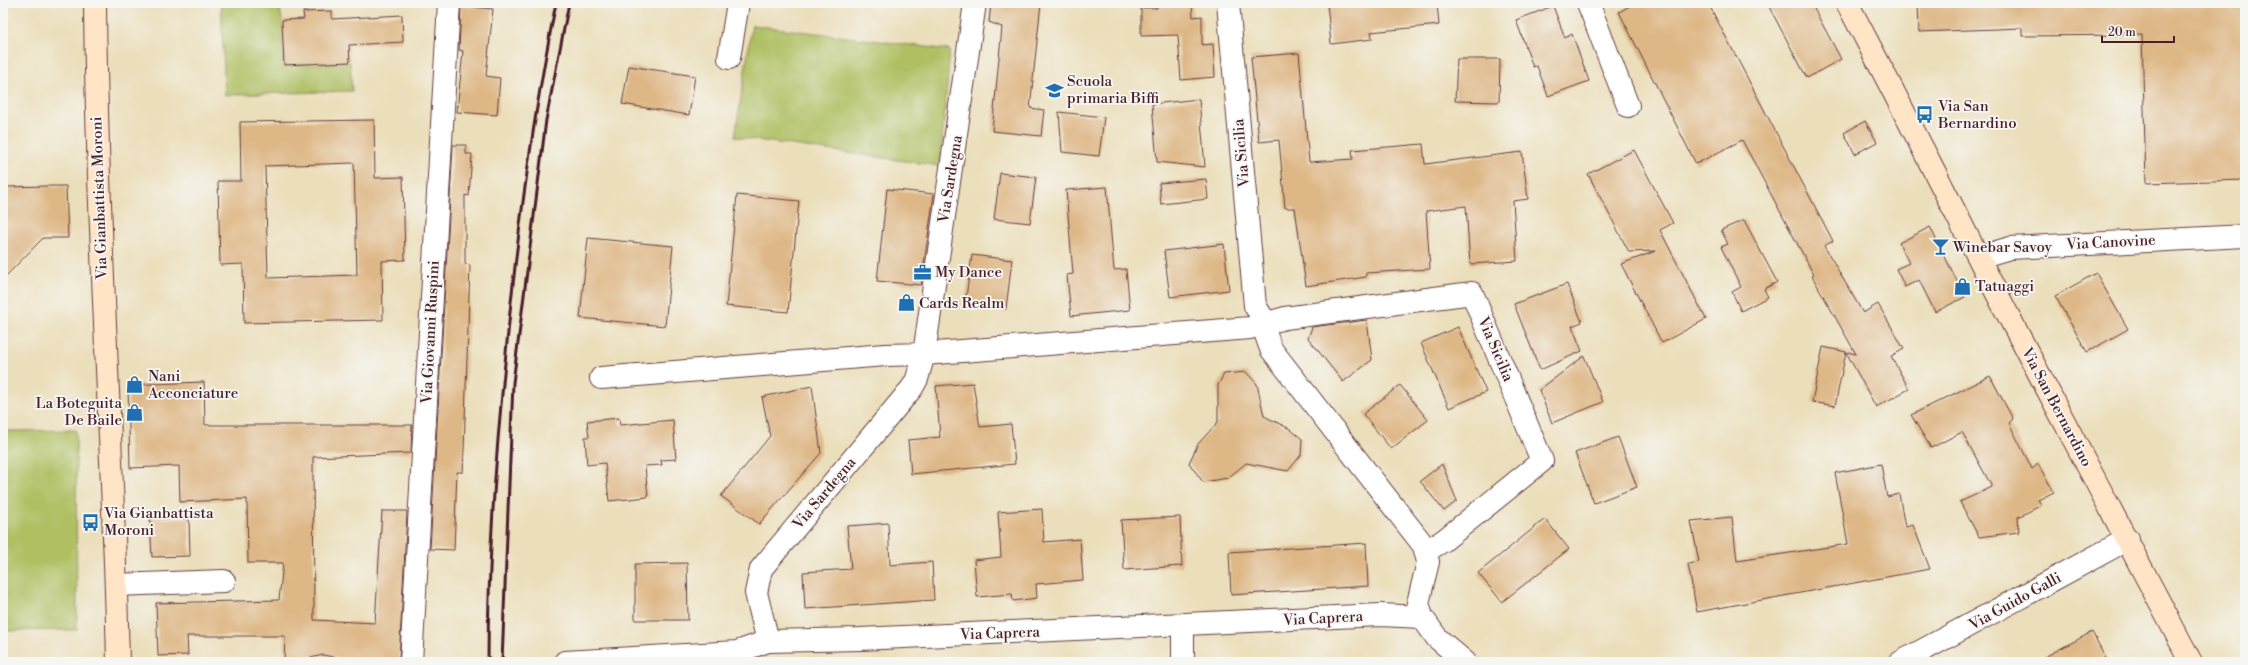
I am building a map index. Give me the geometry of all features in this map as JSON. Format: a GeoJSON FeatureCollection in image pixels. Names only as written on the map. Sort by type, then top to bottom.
{"type":"FeatureCollection","features":[{"type":"Feature","properties":{"kind":"main road","name":"Via Gianbattista Moroni"},"geometry":{"type":"LineString","coordinates":[[95,3],[96,125],[100,255],[115,519],[118,662]]}},
{"type":"Feature","properties":{"kind":"main road","name":"Via San Bernardino"},"geometry":{"type":"LineString","coordinates":[[1847,3],[1912,124],[2011,322],[2128,540],[2191,662]]}},
{"type":"Feature","properties":{"kind":"street","name":"Via Giovanni Ruspini"},"geometry":{"type":"LineString","coordinates":[[411,662],[449,3]]}},
{"type":"Feature","properties":{"kind":"street"},"geometry":{"type":"LineString","coordinates":[[728,58],[738,3]]}},
{"type":"Feature","properties":{"kind":"street","name":"Via Sardegna"},"geometry":{"type":"LineString","coordinates":[[768,641],[756,593],[761,569],[912,388],[917,379],[924,354],[975,3]]}},
{"type":"Feature","properties":{"kind":"street","name":"Via Sicilia"},"geometry":{"type":"LineString","coordinates":[[1228,3],[1255,306],[1267,324],[1266,335],[1271,349],[1424,546],[1426,551],[1443,541],[1542,461],[1472,293],[1285,318],[1267,324]]}},
{"type":"Feature","properties":{"kind":"street"},"geometry":{"type":"LineString","coordinates":[[1588,3],[1628,106]]}},
{"type":"Feature","properties":{"kind":"street","name":"Via Canovine"},"geometry":{"type":"LineString","coordinates":[[1979,257],[2010,248],[2245,236]]}},
{"type":"Feature","properties":{"kind":"street"},"geometry":{"type":"LineString","coordinates":[[601,378],[1250,328],[1267,324]]}},
{"type":"Feature","properties":{"kind":"street","name":"Via Guido Galli"},"geometry":{"type":"LineString","coordinates":[[1901,662],[2128,540]]}},
{"type":"Feature","properties":{"kind":"street"},"geometry":{"type":"LineString","coordinates":[[1426,551],[1428,562],[1427,573],[1418,603],[1422,617],[1437,638],[1465,662]]}},
{"type":"Feature","properties":{"kind":"street"},"geometry":{"type":"LineString","coordinates":[[116,585],[224,581]]}},
{"type":"Feature","properties":{"kind":"street","name":"Via Caprera"},"geometry":{"type":"LineString","coordinates":[[575,662],[737,652],[768,641],[1380,616],[1422,617]]}},
{"type":"Feature","properties":{"kind":"street"},"geometry":{"type":"LineString","coordinates":[[1183,625],[1183,662]]}},
{"type":"Feature","properties":{"kind":"green space"},"geometry":{"type":"Polygon","coordinates":[[[221,3],[279,3],[282,20],[284,65],[350,62],[352,91],[225,95],[221,3]]]}},
{"type":"Feature","properties":{"kind":"green space"},"geometry":{"type":"Polygon","coordinates":[[[752,25],[950,50],[940,166],[735,137],[752,25]]]}},
{"type":"Feature","properties":{"kind":"green space"},"geometry":{"type":"Polygon","coordinates":[[[76,430],[77,630],[3,631],[3,431],[76,430]]]}},
{"type":"Feature","properties":{"kind":"building"},"geometry":{"type":"Polygon","coordinates":[[[991,3],[1041,3],[1030,108],[1044,110],[1041,136],[992,131],[1002,27],[989,22],[991,3]]]}},
{"type":"Feature","properties":{"kind":"building"},"geometry":{"type":"Polygon","coordinates":[[[1157,3],[1192,3],[1193,17],[1202,16],[1202,45],[1213,44],[1215,77],[1181,80],[1178,35],[1141,36],[1141,8],[1157,8],[1157,3]]]}},
{"type":"Feature","properties":{"kind":"building"},"geometry":{"type":"Polygon","coordinates":[[[1327,3],[1437,3],[1439,25],[1371,32],[1372,39],[1331,44],[1327,3]]]}},
{"type":"Feature","properties":{"kind":"building"},"geometry":{"type":"Polygon","coordinates":[[[1635,3],[1708,3],[1833,241],[1824,246],[1863,313],[1878,304],[1904,349],[1891,356],[1909,389],[1876,407],[1846,352],[1835,406],[1812,402],[1823,347],[1856,354],[1812,276],[1814,275],[1742,140],[1696,164],[1619,12],[1635,3]]]}},
{"type":"Feature","properties":{"kind":"building"},"geometry":{"type":"Polygon","coordinates":[[[1767,3],[1811,3],[1841,59],[1807,78],[1767,3]]]}},
{"type":"Feature","properties":{"kind":"building"},"geometry":{"type":"Polygon","coordinates":[[[1918,3],[2245,3],[2245,180],[2146,183],[2142,35],[2022,36],[2022,28],[1919,32],[1918,3]]]}},
{"type":"Feature","properties":{"kind":"building"},"geometry":{"type":"Polygon","coordinates":[[[461,6],[493,9],[486,76],[500,78],[497,115],[457,112],[463,51],[459,50],[461,6]]]}},
{"type":"Feature","properties":{"kind":"building"},"geometry":{"type":"Polygon","coordinates":[[[1553,6],[1565,38],[1572,34],[1589,81],[1548,96],[1537,66],[1533,67],[1516,20],[1553,6]]]}},
{"type":"Feature","properties":{"kind":"building"},"geometry":{"type":"Polygon","coordinates":[[[332,11],[332,19],[402,15],[403,42],[349,45],[350,62],[284,65],[282,20],[304,19],[303,12],[332,11]]]}},
{"type":"Feature","properties":{"kind":"building"},"geometry":{"type":"Polygon","coordinates":[[[1299,53],[1309,162],[1353,159],[1352,150],[1423,144],[1425,164],[1522,152],[1528,199],[1513,201],[1517,261],[1470,264],[1466,206],[1426,211],[1430,269],[1366,273],[1366,277],[1306,286],[1295,208],[1285,208],[1279,140],[1259,142],[1251,57],[1299,53]]]}},
{"type":"Feature","properties":{"kind":"building"},"geometry":{"type":"Polygon","coordinates":[[[1457,59],[1500,59],[1499,102],[1455,101],[1457,59]]]}},
{"type":"Feature","properties":{"kind":"building"},"geometry":{"type":"Polygon","coordinates":[[[629,66],[695,76],[689,115],[622,104],[629,66]]]}},
{"type":"Feature","properties":{"kind":"building"},"geometry":{"type":"Polygon","coordinates":[[[1199,99],[1205,167],[1157,162],[1152,104],[1199,99]]]}},
{"type":"Feature","properties":{"kind":"building"},"geometry":{"type":"Polygon","coordinates":[[[1059,112],[1104,117],[1099,156],[1062,152],[1059,112]]]}},
{"type":"Feature","properties":{"kind":"building"},"geometry":{"type":"Polygon","coordinates":[[[374,120],[375,178],[403,177],[405,260],[382,261],[383,320],[244,323],[243,264],[220,265],[218,181],[241,181],[240,122],[374,120]],[[354,163],[265,166],[268,278],[357,275],[354,163]]]}},
{"type":"Feature","properties":{"kind":"building"},"geometry":{"type":"Polygon","coordinates":[[[1865,121],[1877,142],[1855,154],[1844,133],[1865,121]]]}},
{"type":"Feature","properties":{"kind":"building"},"geometry":{"type":"Polygon","coordinates":[[[453,145],[466,145],[466,154],[472,154],[469,196],[465,195],[465,264],[470,265],[464,451],[463,472],[457,472],[454,550],[430,549],[453,145]]]}},
{"type":"Feature","properties":{"kind":"building"},"geometry":{"type":"Polygon","coordinates":[[[1634,150],[1673,223],[1660,230],[1706,319],[1662,343],[1621,264],[1656,251],[1629,252],[1588,174],[1634,150]]]}},
{"type":"Feature","properties":{"kind":"building"},"geometry":{"type":"Polygon","coordinates":[[[1000,173],[1036,177],[1030,223],[994,219],[1000,173]]]}},
{"type":"Feature","properties":{"kind":"building"},"geometry":{"type":"Polygon","coordinates":[[[1206,179],[1208,199],[1161,204],[1159,183],[1206,179]]]}},
{"type":"Feature","properties":{"kind":"building"},"geometry":{"type":"Polygon","coordinates":[[[66,186],[68,238],[43,238],[3,279],[3,191],[5,191],[5,187],[66,186]]]}},
{"type":"Feature","properties":{"kind":"building"},"geometry":{"type":"Polygon","coordinates":[[[1107,187],[1114,270],[1126,269],[1130,310],[1071,316],[1067,275],[1073,274],[1066,190],[1107,187]]]}},
{"type":"Feature","properties":{"kind":"building"},"geometry":{"type":"Polygon","coordinates":[[[887,189],[934,194],[921,285],[877,281],[887,189]]]}},
{"type":"Feature","properties":{"kind":"building"},"geometry":{"type":"Polygon","coordinates":[[[737,195],[799,201],[788,312],[726,306],[737,195]]]}},
{"type":"Feature","properties":{"kind":"building"},"geometry":{"type":"Polygon","coordinates":[[[1744,220],[1777,282],[1764,289],[1768,297],[1741,311],[1732,292],[1741,287],[1721,247],[1728,244],[1721,230],[1744,220]]]}},
{"type":"Feature","properties":{"kind":"building"},"geometry":{"type":"Polygon","coordinates":[[[1930,227],[1965,297],[1935,312],[1919,280],[1905,287],[1896,269],[1909,263],[1899,243],[1930,227]]]}},
{"type":"Feature","properties":{"kind":"building"},"geometry":{"type":"Polygon","coordinates":[[[588,238],[673,246],[665,326],[580,318],[588,238]]]}},
{"type":"Feature","properties":{"kind":"building"},"geometry":{"type":"Polygon","coordinates":[[[1224,244],[1229,290],[1170,297],[1164,251],[1224,244]]]}},
{"type":"Feature","properties":{"kind":"building"},"geometry":{"type":"Polygon","coordinates":[[[972,255],[1012,260],[1006,309],[965,304],[972,255]]]}},
{"type":"Feature","properties":{"kind":"building"},"geometry":{"type":"Polygon","coordinates":[[[2096,273],[2128,329],[2087,352],[2055,296],[2096,273]]]}},
{"type":"Feature","properties":{"kind":"building"},"geometry":{"type":"Polygon","coordinates":[[[1567,284],[1582,322],[1572,326],[1582,351],[1540,370],[1514,304],[1567,284]]]}},
{"type":"Feature","properties":{"kind":"building"},"geometry":{"type":"Polygon","coordinates":[[[1367,320],[1372,360],[1343,382],[1308,338],[1312,327],[1367,320]]]}},
{"type":"Feature","properties":{"kind":"building"},"geometry":{"type":"Polygon","coordinates":[[[1458,327],[1486,392],[1449,408],[1421,343],[1458,327]]]}},
{"type":"Feature","properties":{"kind":"building"},"geometry":{"type":"Polygon","coordinates":[[[1584,356],[1603,402],[1552,423],[1539,390],[1584,356]]]}},
{"type":"Feature","properties":{"kind":"building"},"geometry":{"type":"Polygon","coordinates":[[[1246,372],[1257,384],[1264,416],[1290,429],[1302,439],[1301,455],[1288,471],[1246,463],[1228,478],[1203,482],[1189,463],[1198,444],[1218,422],[1218,385],[1224,374],[1246,372]]]}},
{"type":"Feature","properties":{"kind":"building"},"geometry":{"type":"Polygon","coordinates":[[[1990,376],[2013,419],[2009,423],[2032,469],[2038,464],[2054,492],[2038,500],[2042,505],[2018,517],[2019,532],[1979,537],[1960,502],[1992,487],[1962,432],[1931,448],[1911,415],[1990,376]]]}},
{"type":"Feature","properties":{"kind":"building"},"geometry":{"type":"Polygon","coordinates":[[[204,382],[205,425],[412,425],[411,453],[313,457],[314,620],[375,623],[382,511],[407,511],[399,660],[352,661],[323,655],[294,662],[284,662],[285,636],[187,636],[188,655],[158,656],[156,603],[279,600],[283,563],[248,563],[247,499],[180,502],[179,466],[130,468],[128,385],[204,382]]]}},
{"type":"Feature","properties":{"kind":"building"},"geometry":{"type":"Polygon","coordinates":[[[973,383],[980,427],[1011,424],[1015,464],[911,474],[908,440],[940,437],[936,386],[973,383]]]}},
{"type":"Feature","properties":{"kind":"building"},"geometry":{"type":"Polygon","coordinates":[[[1400,385],[1428,420],[1391,449],[1363,414],[1400,385]]]}},
{"type":"Feature","properties":{"kind":"building"},"geometry":{"type":"Polygon","coordinates":[[[812,386],[821,453],[759,524],[721,496],[770,436],[762,397],[812,386]]]}},
{"type":"Feature","properties":{"kind":"building"},"geometry":{"type":"Polygon","coordinates":[[[619,418],[620,425],[673,420],[676,459],[661,460],[662,465],[645,466],[648,497],[609,501],[605,463],[587,465],[585,437],[589,437],[587,421],[619,418]]]}},
{"type":"Feature","properties":{"kind":"building"},"geometry":{"type":"Polygon","coordinates":[[[1618,437],[1637,487],[1594,503],[1575,453],[1618,437]]]}},
{"type":"Feature","properties":{"kind":"building"},"geometry":{"type":"Polygon","coordinates":[[[1442,464],[1457,501],[1444,511],[1420,481],[1442,464]]]}},
{"type":"Feature","properties":{"kind":"building"},"geometry":{"type":"Polygon","coordinates":[[[1881,464],[1887,497],[1899,494],[1905,527],[1913,525],[1930,569],[1697,612],[1688,564],[1699,562],[1691,521],[1732,517],[1737,561],[1848,544],[1835,473],[1881,464]]]}},
{"type":"Feature","properties":{"kind":"building"},"geometry":{"type":"Polygon","coordinates":[[[1042,509],[1044,542],[1080,539],[1083,580],[1036,584],[1037,598],[1013,601],[1012,594],[977,597],[974,560],[1001,557],[998,512],[1042,509]]]}},
{"type":"Feature","properties":{"kind":"building"},"geometry":{"type":"Polygon","coordinates":[[[1180,517],[1182,566],[1124,570],[1121,520],[1180,517]]]}},
{"type":"Feature","properties":{"kind":"building"},"geometry":{"type":"Polygon","coordinates":[[[189,518],[190,556],[152,557],[150,519],[189,518]]]}},
{"type":"Feature","properties":{"kind":"building"},"geometry":{"type":"Polygon","coordinates":[[[1545,519],[1569,549],[1502,602],[1478,573],[1545,519]]]}},
{"type":"Feature","properties":{"kind":"building"},"geometry":{"type":"Polygon","coordinates":[[[888,523],[890,565],[932,562],[934,600],[805,609],[803,572],[851,569],[847,526],[888,523]]]}},
{"type":"Feature","properties":{"kind":"building"},"geometry":{"type":"Polygon","coordinates":[[[1366,543],[1368,586],[1231,595],[1229,552],[1366,543]]]}},
{"type":"Feature","properties":{"kind":"building"},"geometry":{"type":"Polygon","coordinates":[[[687,563],[688,620],[635,620],[635,564],[687,563]]]}},
{"type":"Feature","properties":{"kind":"building"},"geometry":{"type":"Polygon","coordinates":[[[2092,632],[2108,662],[2035,662],[2092,632]]]}},
{"type":"Feature","properties":{"kind":"railway"},"geometry":{"type":"LineString","coordinates":[[488,662],[489,587],[493,512],[509,318],[532,137],[556,3]]}},
{"type":"Feature","properties":{"kind":"railway"},"geometry":{"type":"LineString","coordinates":[[502,662],[513,383],[546,120],[569,3]]}},
{"type":"Feature","properties":{"kind":"place","name":"Scuola primaria Biffi"},"geometry":{"type":"Point","coordinates":[1054,90]}},
{"type":"Feature","properties":{"kind":"place","name":"Via San Bernardino"},"geometry":{"type":"Point","coordinates":[1925,115]}},
{"type":"Feature","properties":{"kind":"place","name":"Winebar Savoy"},"geometry":{"type":"Point","coordinates":[1940,247]}},
{"type":"Feature","properties":{"kind":"place","name":"My Dance"},"geometry":{"type":"Point","coordinates":[922,272]}},
{"type":"Feature","properties":{"kind":"place","name":"Tatuaggi"},"geometry":{"type":"Point","coordinates":[1962,286]}},
{"type":"Feature","properties":{"kind":"place","name":"Cards Realm"},"geometry":{"type":"Point","coordinates":[906,303]}},
{"type":"Feature","properties":{"kind":"place","name":"Nani Acconciature"},"geometry":{"type":"Point","coordinates":[135,385]}},
{"type":"Feature","properties":{"kind":"place","name":"La Boteguita De Baile"},"geometry":{"type":"Point","coordinates":[135,412]}},
{"type":"Feature","properties":{"kind":"place","name":"Via Gianbattista Moroni"},"geometry":{"type":"Point","coordinates":[91,522]}}]}
